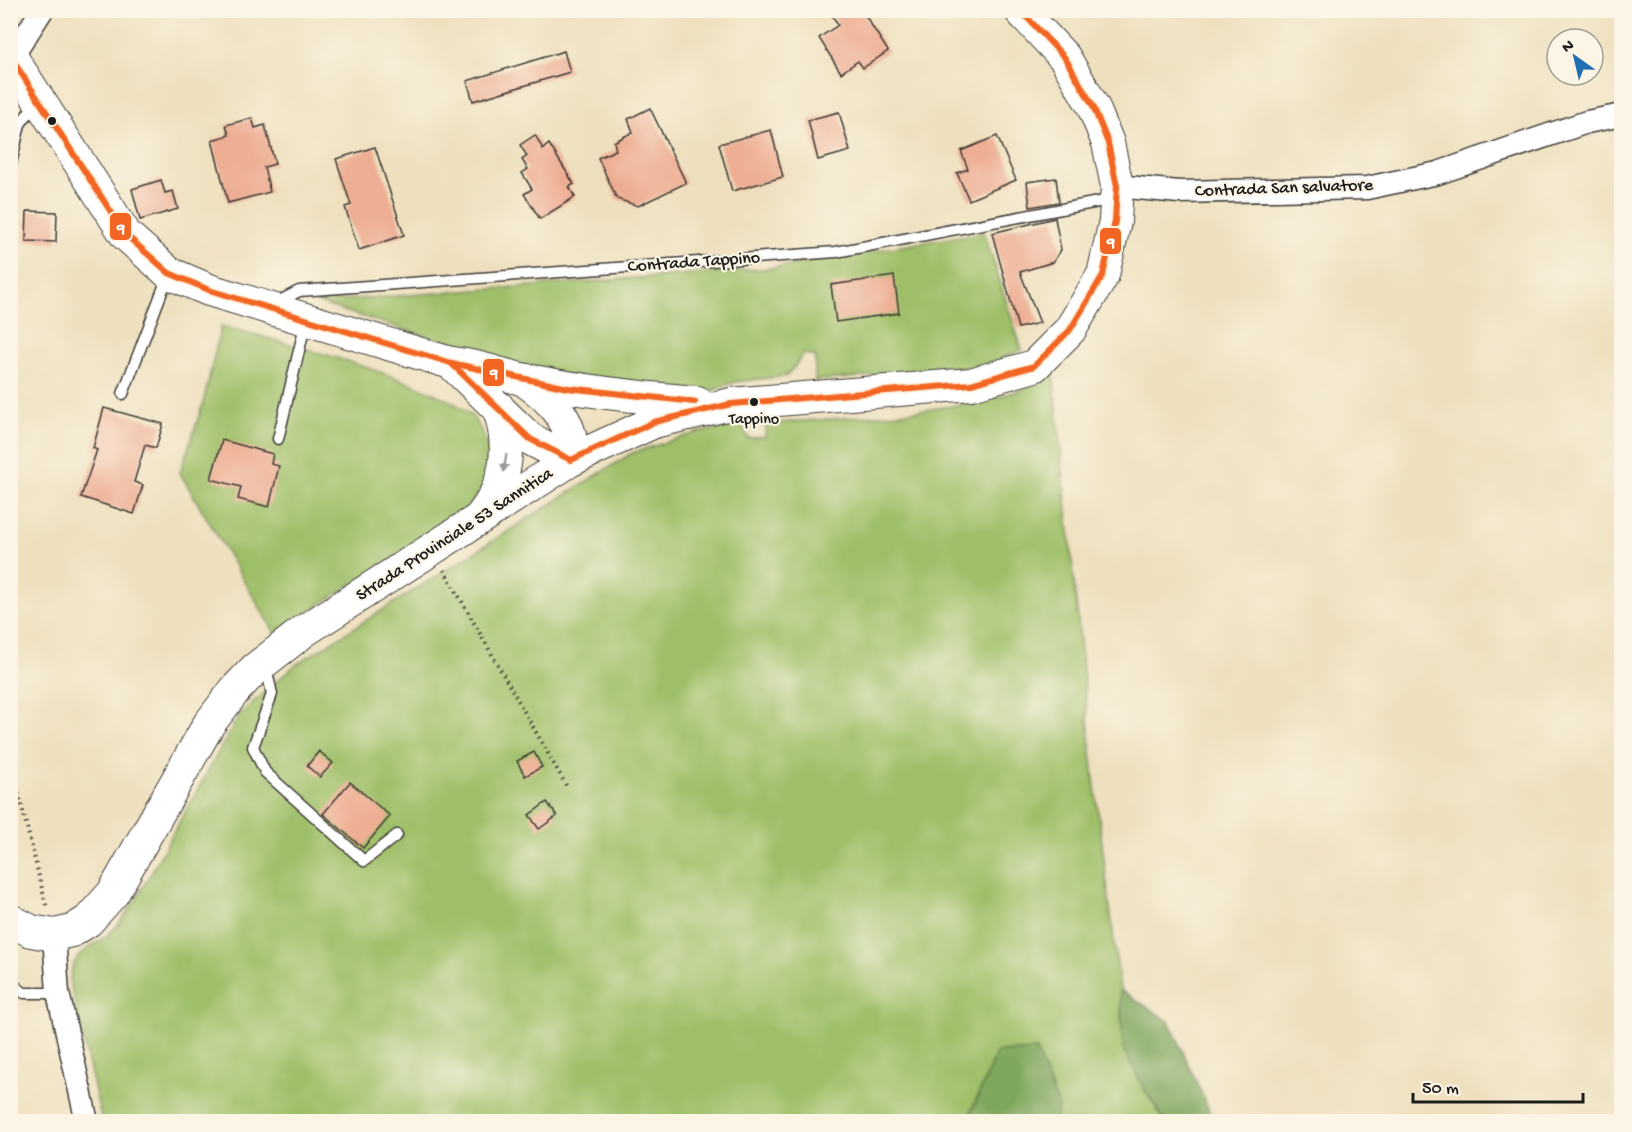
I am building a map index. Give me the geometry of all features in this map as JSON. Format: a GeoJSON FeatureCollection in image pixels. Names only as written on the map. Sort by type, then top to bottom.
{"type":"FeatureCollection","features":[{"type":"Feature","properties":{"kind":"street"},"geometry":{"type":"LineString","coordinates":[[42,10],[11,56],[126,235],[169,273],[208,290],[270,306],[450,363],[622,396],[731,404]]}},
{"type":"Feature","properties":{"kind":"street","name":"Strada Provinciale 53 Sannitica"},"geometry":{"type":"LineString","coordinates":[[54,935],[67,933],[84,924],[109,898],[209,724],[235,690],[265,660],[432,548],[571,460],[654,422],[731,404],[971,384],[1034,366],[1070,330],[1103,275],[1115,221],[1117,193],[1108,143],[1093,106],[1065,58],[1020,10]]}},
{"type":"Feature","properties":{"kind":"street","name":"Contrada San salvatore"},"geometry":{"type":"LineString","coordinates":[[1117,193],[1367,188],[1438,173],[1587,122],[1622,115]]}},
{"type":"Feature","properties":{"kind":"street"},"geometry":{"type":"LineString","coordinates":[[450,363],[498,406],[530,439],[571,460],[571,435],[565,419],[545,396],[524,379]]}},
{"type":"Feature","properties":{"kind":"street"},"geometry":{"type":"LineString","coordinates":[[480,518],[497,492],[506,461],[506,437],[498,406]]}},
{"type":"Feature","properties":{"kind":"street"},"geometry":{"type":"LineString","coordinates":[[10,921],[31,931],[54,935],[58,993],[87,1122]]}},
{"type":"Feature","properties":{"kind":"lane"},"geometry":{"type":"LineString","coordinates":[[10,168],[20,124],[40,98]]}},
{"type":"Feature","properties":{"kind":"lane","name":"Contrada Tappino"},"geometry":{"type":"LineString","coordinates":[[270,306],[299,291],[836,252],[1117,193]]}},
{"type":"Feature","properties":{"kind":"lane"},"geometry":{"type":"LineString","coordinates":[[123,394],[169,273]]}},
{"type":"Feature","properties":{"kind":"lane"},"geometry":{"type":"LineString","coordinates":[[278,439],[307,318]]}},
{"type":"Feature","properties":{"kind":"lane"},"geometry":{"type":"LineString","coordinates":[[265,660],[272,694],[253,747],[264,772],[364,861],[397,835]]}},
{"type":"Feature","properties":{"kind":"lane"},"geometry":{"type":"LineString","coordinates":[[10,982],[24,993],[58,993]]}},
{"type":"Feature","properties":{"kind":"path"},"geometry":{"type":"LineString","coordinates":[[432,548],[567,787]]}},
{"type":"Feature","properties":{"kind":"path"},"geometry":{"type":"LineString","coordinates":[[10,758],[54,935]]}},
{"type":"Feature","properties":{"kind":"green space"},"geometry":{"type":"Polygon","coordinates":[[[984,232],[1022,350],[983,366],[815,381],[815,356],[804,354],[787,376],[735,382],[701,395],[542,372],[315,302],[772,268],[984,232]]]}},
{"type":"Feature","properties":{"kind":"green space"},"geometry":{"type":"Polygon","coordinates":[[[221,326],[356,364],[430,391],[458,405],[474,419],[486,444],[488,469],[479,492],[463,514],[275,633],[180,473],[203,404],[221,326]]]}},
{"type":"Feature","properties":{"kind":"green space"},"geometry":{"type":"Polygon","coordinates":[[[1053,371],[1093,770],[1120,990],[1123,1049],[1165,1121],[1056,1121],[1058,1105],[997,1052],[967,1121],[102,1121],[70,984],[74,963],[85,950],[121,922],[135,901],[240,714],[295,665],[632,453],[699,432],[742,425],[748,438],[765,437],[766,424],[927,410],[959,405],[1025,389],[1053,371]]]}},
{"type":"Feature","properties":{"kind":"green space"},"geometry":{"type":"Polygon","coordinates":[[[1120,990],[1169,1021],[1214,1121],[1165,1121],[1123,1049],[1120,990]]]}},
{"type":"Feature","properties":{"kind":"green space"},"geometry":{"type":"Polygon","coordinates":[[[1036,1050],[1058,1105],[1056,1121],[967,1121],[997,1052],[1036,1050]]]}},
{"type":"Feature","properties":{"kind":"building"},"geometry":{"type":"Polygon","coordinates":[[[829,10],[862,10],[888,51],[863,68],[858,61],[841,73],[819,38],[838,25],[829,10]]]}},
{"type":"Feature","properties":{"kind":"building"},"geometry":{"type":"Polygon","coordinates":[[[564,51],[570,72],[473,101],[467,81],[564,51]]]}},
{"type":"Feature","properties":{"kind":"building"},"geometry":{"type":"Polygon","coordinates":[[[650,108],[686,183],[638,206],[617,199],[598,158],[616,150],[614,142],[633,132],[628,119],[650,108]]]}},
{"type":"Feature","properties":{"kind":"building"},"geometry":{"type":"Polygon","coordinates":[[[839,112],[850,151],[818,160],[808,120],[839,112]]]}},
{"type":"Feature","properties":{"kind":"building"},"geometry":{"type":"Polygon","coordinates":[[[252,118],[255,128],[265,125],[275,164],[264,167],[270,192],[228,203],[212,140],[229,135],[226,125],[252,118]]]}},
{"type":"Feature","properties":{"kind":"building"},"geometry":{"type":"Polygon","coordinates":[[[771,130],[783,177],[732,191],[719,144],[771,130]]]}},
{"type":"Feature","properties":{"kind":"building"},"geometry":{"type":"Polygon","coordinates":[[[535,135],[543,149],[549,144],[574,184],[569,187],[575,197],[540,219],[524,194],[532,189],[522,173],[528,169],[522,160],[527,156],[520,145],[535,135]]]}},
{"type":"Feature","properties":{"kind":"building"},"geometry":{"type":"Polygon","coordinates":[[[997,136],[1016,180],[969,200],[957,173],[968,169],[961,151],[997,136]]]}},
{"type":"Feature","properties":{"kind":"building"},"geometry":{"type":"Polygon","coordinates":[[[375,147],[404,235],[359,250],[345,207],[351,205],[336,159],[375,147]]]}},
{"type":"Feature","properties":{"kind":"building"},"geometry":{"type":"Polygon","coordinates":[[[1056,178],[1059,202],[1030,207],[1027,182],[1056,178]]]}},
{"type":"Feature","properties":{"kind":"building"},"geometry":{"type":"Polygon","coordinates":[[[161,180],[165,193],[173,191],[178,209],[140,220],[132,189],[161,180]]]}},
{"type":"Feature","properties":{"kind":"building"},"geometry":{"type":"Polygon","coordinates":[[[27,211],[57,212],[56,242],[26,241],[27,211]]]}},
{"type":"Feature","properties":{"kind":"building"},"geometry":{"type":"Polygon","coordinates":[[[1055,218],[1061,250],[1053,262],[1020,272],[1040,323],[1018,328],[992,233],[1055,218]]]}},
{"type":"Feature","properties":{"kind":"building"},"geometry":{"type":"Polygon","coordinates":[[[894,276],[899,313],[836,322],[831,285],[894,276]]]}},
{"type":"Feature","properties":{"kind":"building"},"geometry":{"type":"Polygon","coordinates":[[[104,408],[163,424],[156,448],[145,445],[134,482],[143,485],[134,514],[81,497],[97,450],[93,448],[104,408]]]}},
{"type":"Feature","properties":{"kind":"building"},"geometry":{"type":"Polygon","coordinates":[[[222,440],[273,454],[271,464],[279,466],[269,507],[238,499],[241,487],[211,479],[222,440]]]}},
{"type":"Feature","properties":{"kind":"building"},"geometry":{"type":"Polygon","coordinates":[[[319,751],[333,763],[320,777],[307,766],[319,751]]]}},
{"type":"Feature","properties":{"kind":"building"},"geometry":{"type":"Polygon","coordinates":[[[534,752],[542,767],[525,776],[517,761],[534,752]]]}},
{"type":"Feature","properties":{"kind":"building"},"geometry":{"type":"Polygon","coordinates":[[[350,782],[390,816],[363,848],[323,814],[350,782]]]}},
{"type":"Feature","properties":{"kind":"building"},"geometry":{"type":"Polygon","coordinates":[[[547,802],[557,816],[539,829],[529,815],[547,802]]]}},
{"type":"Feature","properties":{"kind":"transit line","name":"9"},"geometry":{"type":"LineString","coordinates":[[451,363],[530,439],[571,460],[654,422],[731,404],[971,384],[1034,366],[1070,330],[1103,275],[1115,221],[1117,186],[1108,143],[1093,106],[1065,58],[1020,10]]}},
{"type":"Feature","properties":{"kind":"transit line","name":"9"},"geometry":{"type":"LineString","coordinates":[[10,56],[126,235],[169,273],[209,290],[451,363],[568,388],[695,402]]}},
{"type":"Feature","properties":{"kind":"place","name":"Tappino"},"geometry":{"type":"Point","coordinates":[754,402]}}]}
